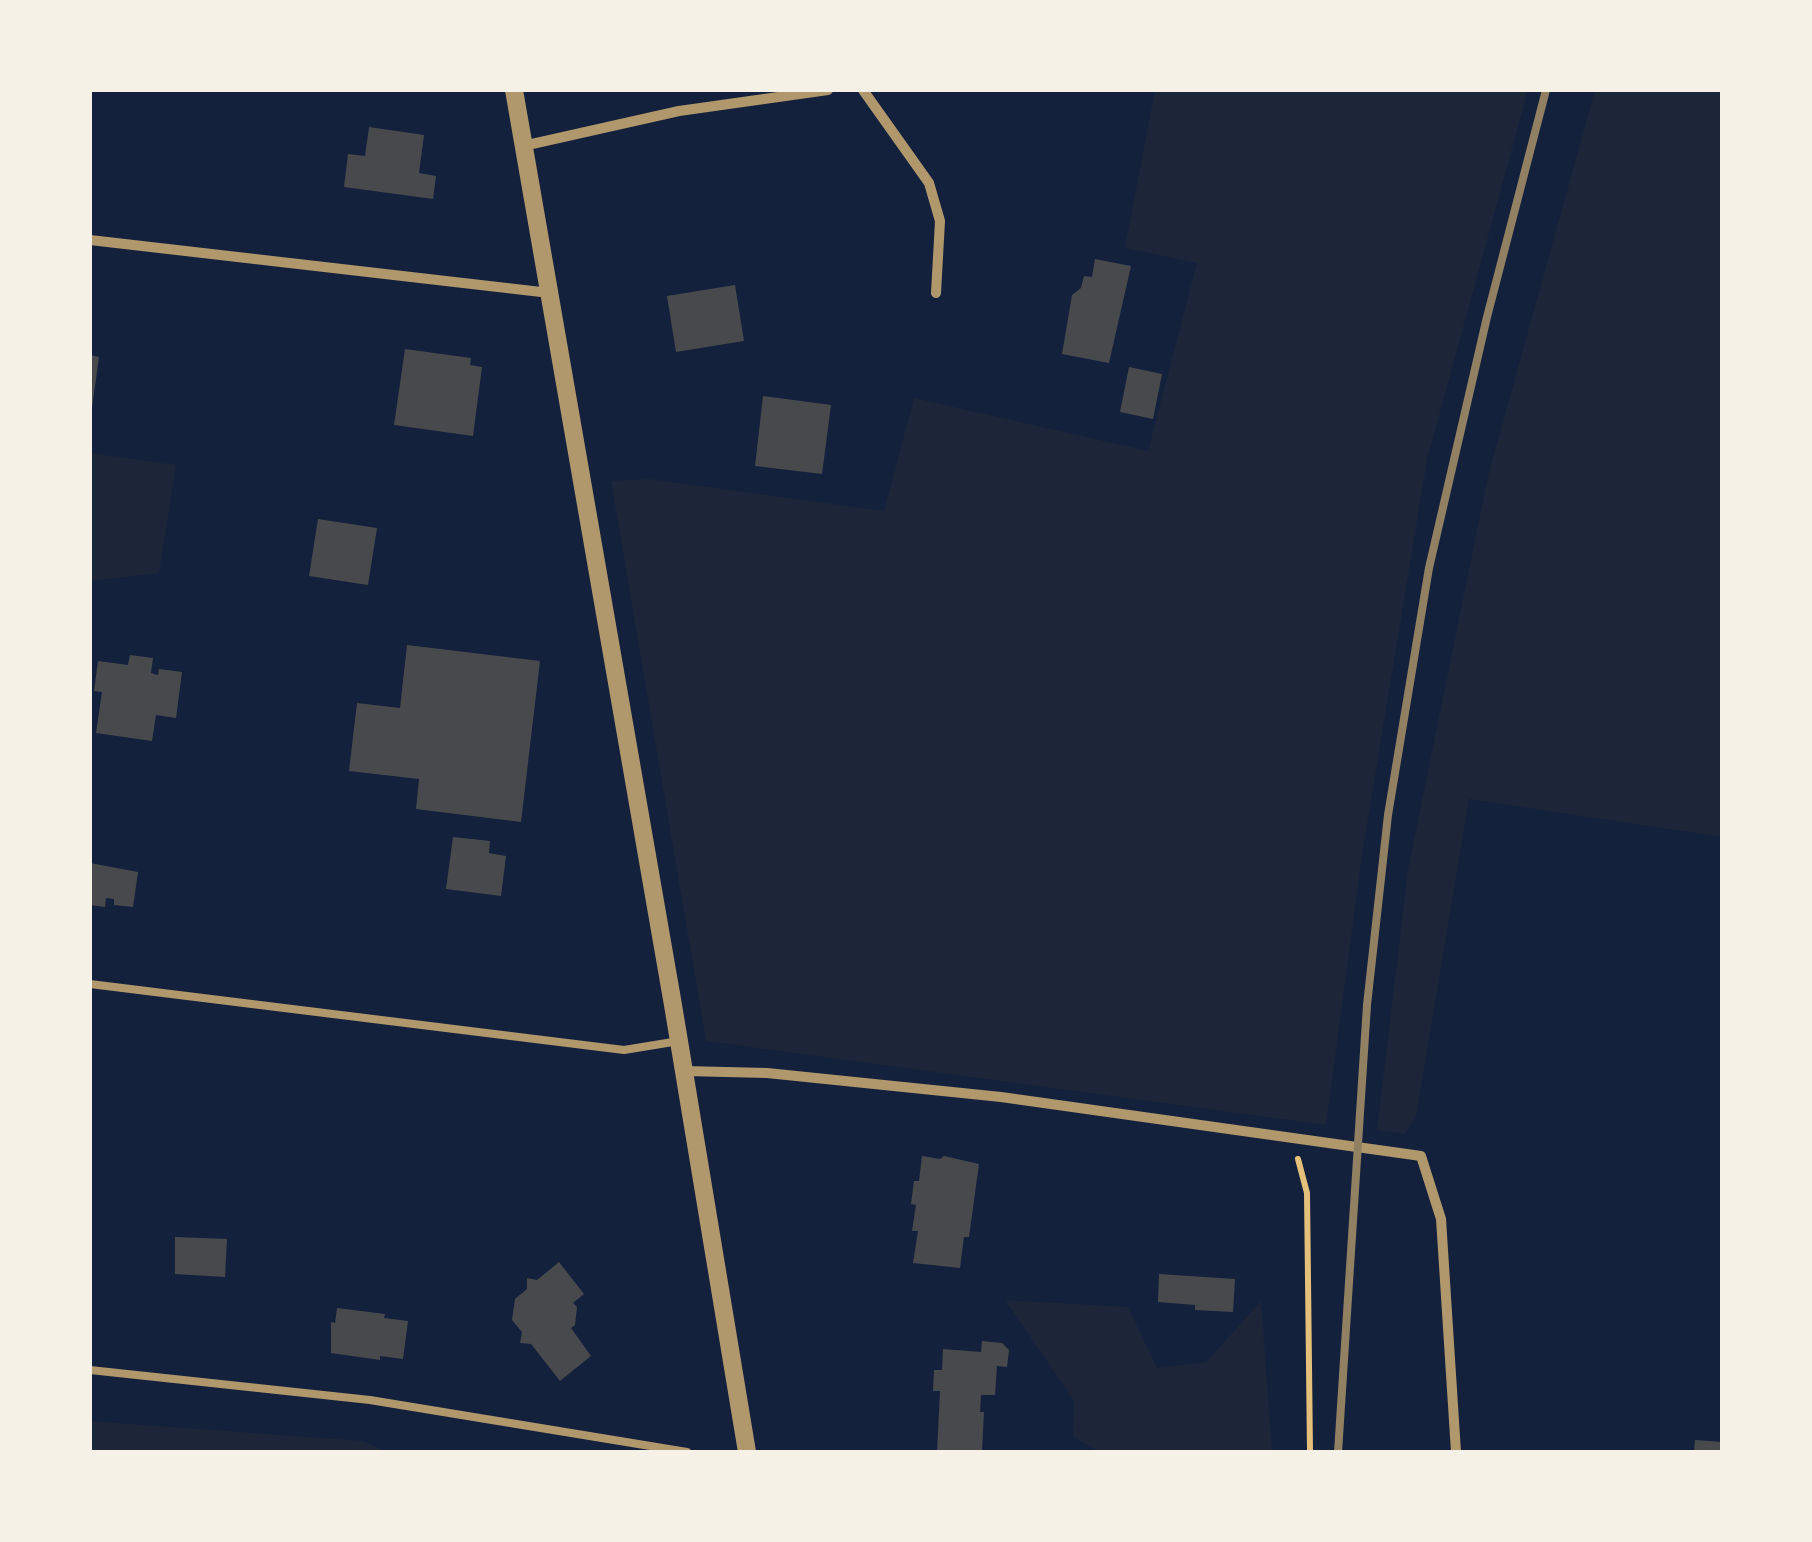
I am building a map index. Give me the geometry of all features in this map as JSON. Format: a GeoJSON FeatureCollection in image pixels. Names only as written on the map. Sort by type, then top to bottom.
{"type":"FeatureCollection","features":[{"type":"Feature","properties":{"kind":"street"},"geometry":{"type":"LineString","coordinates":[[514,90],[747,1452]]}},
{"type":"Feature","properties":{"kind":"street"},"geometry":{"type":"LineString","coordinates":[[523,146],[680,111],[828,90]]}},
{"type":"Feature","properties":{"kind":"street"},"geometry":{"type":"LineString","coordinates":[[863,90],[929,182],[940,222],[936,294]]}},
{"type":"Feature","properties":{"kind":"street"},"geometry":{"type":"LineString","coordinates":[[90,240],[550,294]]}},
{"type":"Feature","properties":{"kind":"street"},"geometry":{"type":"LineString","coordinates":[[684,1071],[768,1073],[1001,1097],[1421,1156],[1440,1219],[1456,1452]]}},
{"type":"Feature","properties":{"kind":"lane"},"geometry":{"type":"LineString","coordinates":[[90,984],[624,1050],[679,1041]]}},
{"type":"Feature","properties":{"kind":"lane"},"geometry":{"type":"LineString","coordinates":[[90,1370],[370,1400],[687,1452]]}},
{"type":"Feature","properties":{"kind":"path"},"geometry":{"type":"LineString","coordinates":[[1293,1138],[1306,1194],[1310,1452]]}},
{"type":"Feature","properties":{"kind":"shaded area"},"geometry":{"type":"Polygon","coordinates":[[[1155,90],[1528,90],[1427,460],[1362,855],[1326,1125],[706,1041],[611,481],[649,479],[884,511],[914,398],[1148,451],[1197,263],[1125,248],[1155,90]]]}},
{"type":"Feature","properties":{"kind":"shaded area"},"geometry":{"type":"Polygon","coordinates":[[[1595,90],[1722,90],[1722,837],[1469,799],[1416,1116],[1405,1134],[1377,1130],[1408,870],[1488,476],[1595,90]]]}},
{"type":"Feature","properties":{"kind":"shaded area"},"geometry":{"type":"Polygon","coordinates":[[[90,453],[176,465],[159,573],[90,581],[90,453]]]}},
{"type":"Feature","properties":{"kind":"shaded area"},"geometry":{"type":"Polygon","coordinates":[[[1005,1300],[1128,1307],[1157,1368],[1206,1362],[1261,1301],[1272,1452],[1100,1452],[1073,1437],[1074,1401],[1005,1300]]]}},
{"type":"Feature","properties":{"kind":"shaded area"},"geometry":{"type":"Polygon","coordinates":[[[90,1421],[363,1441],[387,1452],[90,1452],[90,1421]]]}},
{"type":"Feature","properties":{"kind":"building"},"geometry":{"type":"Polygon","coordinates":[[[369,127],[424,135],[419,173],[436,176],[433,199],[344,187],[348,154],[365,156],[369,127]]]}},
{"type":"Feature","properties":{"kind":"building"},"geometry":{"type":"Polygon","coordinates":[[[1095,259],[1131,266],[1109,363],[1062,354],[1072,295],[1081,288],[1084,276],[1092,277],[1095,259]]]}},
{"type":"Feature","properties":{"kind":"building"},"geometry":{"type":"Polygon","coordinates":[[[735,285],[744,341],[676,352],[667,296],[735,285]]]}},
{"type":"Feature","properties":{"kind":"building"},"geometry":{"type":"Polygon","coordinates":[[[405,349],[471,358],[470,365],[482,367],[473,436],[394,425],[405,349]]]}},
{"type":"Feature","properties":{"kind":"building"},"geometry":{"type":"Polygon","coordinates":[[[90,355],[99,357],[92,408],[90,408],[90,355]]]}},
{"type":"Feature","properties":{"kind":"building"},"geometry":{"type":"Polygon","coordinates":[[[1129,367],[1162,374],[1153,419],[1120,412],[1129,367]]]}},
{"type":"Feature","properties":{"kind":"building"},"geometry":{"type":"Polygon","coordinates":[[[763,396],[831,405],[822,474],[755,466],[763,396]]]}},
{"type":"Feature","properties":{"kind":"building"},"geometry":{"type":"Polygon","coordinates":[[[318,519],[377,528],[368,585],[309,576],[318,519]]]}},
{"type":"Feature","properties":{"kind":"building"},"geometry":{"type":"Polygon","coordinates":[[[407,645],[540,661],[521,822],[416,809],[419,779],[349,771],[357,703],[400,708],[407,645]]]}},
{"type":"Feature","properties":{"kind":"building"},"geometry":{"type":"Polygon","coordinates":[[[130,655],[153,658],[151,673],[158,675],[159,669],[182,672],[176,718],[156,715],[152,741],[96,733],[102,692],[94,691],[98,661],[128,665],[130,655]]]}},
{"type":"Feature","properties":{"kind":"building"},"geometry":{"type":"Polygon","coordinates":[[[453,837],[490,841],[489,853],[506,856],[501,896],[446,889],[453,837]]]}},
{"type":"Feature","properties":{"kind":"building"},"geometry":{"type":"Polygon","coordinates":[[[90,863],[138,872],[133,907],[114,905],[114,899],[106,898],[105,907],[90,905],[90,863]]]}},
{"type":"Feature","properties":{"kind":"building"},"geometry":{"type":"Polygon","coordinates":[[[922,1156],[944,1156],[979,1164],[969,1237],[964,1237],[960,1268],[913,1263],[918,1231],[912,1231],[916,1205],[911,1204],[922,1156]]]}},
{"type":"Feature","properties":{"kind":"building"},"geometry":{"type":"Polygon","coordinates":[[[175,1237],[227,1239],[225,1277],[175,1274],[175,1237]]]}},
{"type":"Feature","properties":{"kind":"building"},"geometry":{"type":"Polygon","coordinates":[[[559,1262],[584,1294],[573,1303],[577,1307],[575,1325],[571,1328],[591,1356],[560,1381],[531,1344],[520,1343],[522,1332],[512,1320],[515,1299],[527,1289],[527,1278],[537,1280],[559,1262]]]}},
{"type":"Feature","properties":{"kind":"building"},"geometry":{"type":"Polygon","coordinates":[[[1159,1274],[1235,1279],[1233,1312],[1195,1310],[1195,1305],[1158,1302],[1159,1274]]]}},
{"type":"Feature","properties":{"kind":"building"},"geometry":{"type":"Polygon","coordinates":[[[337,1308],[408,1321],[403,1359],[331,1353],[331,1322],[335,1323],[337,1308]]]}},
{"type":"Feature","properties":{"kind":"building"},"geometry":{"type":"Polygon","coordinates":[[[982,1341],[1002,1343],[1009,1350],[1007,1367],[997,1366],[995,1395],[981,1395],[982,1452],[937,1452],[940,1391],[933,1391],[934,1370],[942,1370],[943,1349],[981,1352],[982,1341]]]}},
{"type":"Feature","properties":{"kind":"building"},"geometry":{"type":"Polygon","coordinates":[[[1695,1440],[1722,1442],[1721,1452],[1694,1452],[1695,1440]]]}},
{"type":"Feature","properties":{"kind":"railway"},"geometry":{"type":"LineString","coordinates":[[1338,1452],[1367,1005],[1388,815],[1429,568],[1487,317],[1546,90]]}}]}
